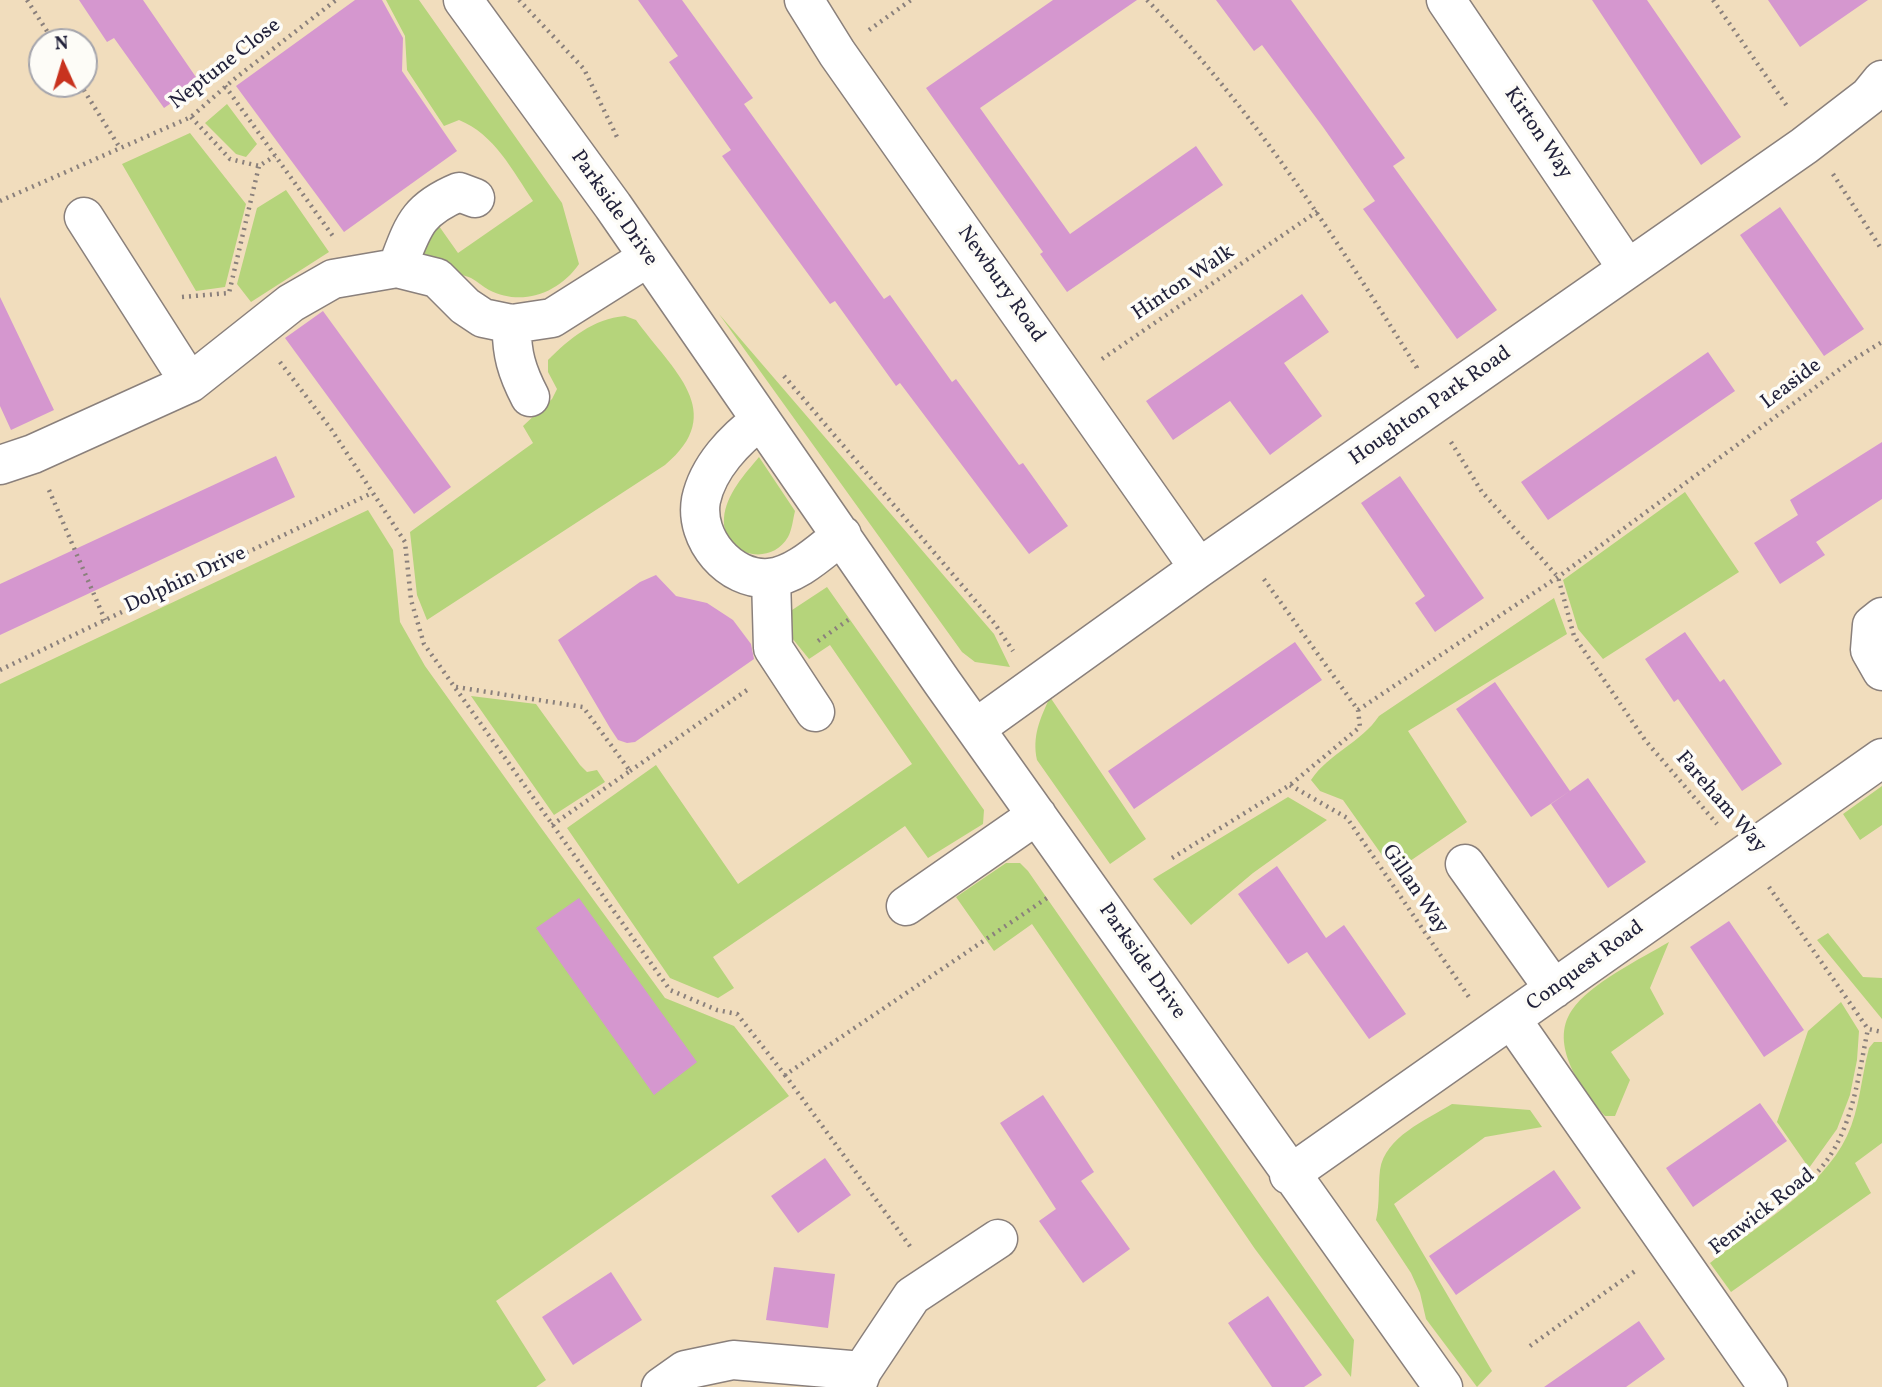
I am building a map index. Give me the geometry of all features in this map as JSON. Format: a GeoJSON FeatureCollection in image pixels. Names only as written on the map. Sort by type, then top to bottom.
{"type":"FeatureCollection","features":[{"type":"Feature","properties":{"kind":"street","name":"Parkside Drive"},"geometry":{"type":"LineString","coordinates":[[463,0],[842,535],[1289,1175],[1443,1387]]}},
{"type":"Feature","properties":{"kind":"street","name":"Newbury Road"},"geometry":{"type":"LineString","coordinates":[[804,0],[837,53],[1199,568]]}},
{"type":"Feature","properties":{"kind":"street","name":"Kirton Way"},"geometry":{"type":"LineString","coordinates":[[1446,0],[1628,268]]}},
{"type":"Feature","properties":{"kind":"street","name":"Houghton Park Road"},"geometry":{"type":"LineString","coordinates":[[976,728],[1199,568],[1811,140],[1869,96],[1882,80]]}},
{"type":"Feature","properties":{"kind":"street"},"geometry":{"type":"LineString","coordinates":[[379,271],[433,203],[459,192],[475,198]]}},
{"type":"Feature","properties":{"kind":"street"},"geometry":{"type":"LineString","coordinates":[[84,217],[190,383]]}},
{"type":"Feature","properties":{"kind":"street"},"geometry":{"type":"LineString","coordinates":[[17,460],[190,383],[290,303],[333,279],[379,271],[437,278],[465,306],[483,318],[512,324],[552,318],[647,258]]}},
{"type":"Feature","properties":{"kind":"street"},"geometry":{"type":"LineString","coordinates":[[512,324],[511,348],[517,372],[530,397]]}},
{"type":"Feature","properties":{"kind":"street"},"geometry":{"type":"LineString","coordinates":[[761,420],[734,440],[701,500],[705,534],[719,559],[747,577],[771,578],[801,565],[842,535]]}},
{"type":"Feature","properties":{"kind":"street"},"geometry":{"type":"LineString","coordinates":[[771,578],[773,648],[815,712]]}},
{"type":"Feature","properties":{"kind":"street"},"geometry":{"type":"LineString","coordinates":[[1882,617],[1872,625],[1870,650],[1882,671]]}},
{"type":"Feature","properties":{"kind":"street","name":"Conquest Road"},"geometry":{"type":"LineString","coordinates":[[1289,1175],[1882,758]]}},
{"type":"Feature","properties":{"kind":"street"},"geometry":{"type":"LineString","coordinates":[[906,906],[1037,815]]}},
{"type":"Feature","properties":{"kind":"street"},"geometry":{"type":"LineString","coordinates":[[1465,864],[1555,989]]}},
{"type":"Feature","properties":{"kind":"street"},"geometry":{"type":"LineString","coordinates":[[1503,1026],[1679,1259],[1768,1387]]}},
{"type":"Feature","properties":{"kind":"street"},"geometry":{"type":"LineString","coordinates":[[661,1387],[685,1370],[733,1360],[859,1379],[912,1296],[998,1239]]}},
{"type":"Feature","properties":{"kind":"path"},"geometry":{"type":"LineString","coordinates":[[27,0],[45,28]]}},
{"type":"Feature","properties":{"kind":"path","name":"Neptune Close"},"geometry":{"type":"LineString","coordinates":[[0,201],[191,117],[225,86],[336,0]]}},
{"type":"Feature","properties":{"kind":"path"},"geometry":{"type":"LineString","coordinates":[[519,0],[584,69],[622,147]]}},
{"type":"Feature","properties":{"kind":"path"},"geometry":{"type":"LineString","coordinates":[[837,53],[911,0]]}},
{"type":"Feature","properties":{"kind":"path"},"geometry":{"type":"LineString","coordinates":[[1147,0],[1198,53],[1318,211],[1439,402]]}},
{"type":"Feature","properties":{"kind":"path"},"geometry":{"type":"LineString","coordinates":[[1713,0],[1811,140],[1882,250]]}},
{"type":"Feature","properties":{"kind":"path"},"geometry":{"type":"LineString","coordinates":[[225,86],[275,156],[379,271]]}},
{"type":"Feature","properties":{"kind":"path"},"geometry":{"type":"LineString","coordinates":[[89,98],[120,148]]}},
{"type":"Feature","properties":{"kind":"path"},"geometry":{"type":"LineString","coordinates":[[191,117],[230,159],[259,166]]}},
{"type":"Feature","properties":{"kind":"path"},"geometry":{"type":"LineString","coordinates":[[171,298],[229,293],[259,166],[275,156]]}},
{"type":"Feature","properties":{"kind":"path","name":"Hinton Walk"},"geometry":{"type":"LineString","coordinates":[[1068,382],[1318,211]]}},
{"type":"Feature","properties":{"kind":"path"},"geometry":{"type":"LineString","coordinates":[[257,331],[331,429],[405,542],[411,600],[424,644],[551,825],[670,990],[717,1010],[737,1014],[936,1280]]}},
{"type":"Feature","properties":{"kind":"path","name":"Leaside"},"geometry":{"type":"LineString","coordinates":[[1558,577],[1852,361],[1882,342]]}},
{"type":"Feature","properties":{"kind":"path"},"geometry":{"type":"LineString","coordinates":[[780,371],[995,624],[1035,687]]}},
{"type":"Feature","properties":{"kind":"path","name":"Fareham Way"},"geometry":{"type":"LineString","coordinates":[[1439,402],[1444,429],[1482,492],[1558,577],[1574,636],[1607,686],[1645,740],[1692,797],[1745,853],[1868,1029]]}},
{"type":"Feature","properties":{"kind":"path"},"geometry":{"type":"LineString","coordinates":[[17,460],[106,620]]}},
{"type":"Feature","properties":{"kind":"path","name":"Dolphin Drive"},"geometry":{"type":"LineString","coordinates":[[0,670],[372,493]]}},
{"type":"Feature","properties":{"kind":"path"},"geometry":{"type":"LineString","coordinates":[[1172,858],[1290,785],[1360,727],[1358,710],[1238,543]]}},
{"type":"Feature","properties":{"kind":"path"},"geometry":{"type":"LineString","coordinates":[[1358,710],[1558,577]]}},
{"type":"Feature","properties":{"kind":"path"},"geometry":{"type":"LineString","coordinates":[[455,687],[583,707],[630,771],[551,825]]}},
{"type":"Feature","properties":{"kind":"path","name":"Gillan Way"},"geometry":{"type":"LineString","coordinates":[[1290,785],[1346,818],[1503,1026]]}},
{"type":"Feature","properties":{"kind":"path"},"geometry":{"type":"LineString","coordinates":[[785,1075],[1080,875]]}},
{"type":"Feature","properties":{"kind":"path"},"geometry":{"type":"LineString","coordinates":[[1868,1029],[1882,1032]]}},
{"type":"Feature","properties":{"kind":"path","name":"Fenwick Road"},"geometry":{"type":"LineString","coordinates":[[1530,1346],[1679,1259],[1820,1170],[1843,1130],[1853,1102],[1868,1029]]}},
{"type":"Feature","properties":{"kind":"green space"},"geometry":{"type":"Polygon","coordinates":[[[386,0],[419,0],[562,203],[579,264],[561,283],[527,297],[502,295],[473,279],[441,269],[419,252],[434,219],[458,253],[533,201],[502,154],[483,134],[459,120],[444,126],[407,70],[405,36],[386,0]]]}},
{"type":"Feature","properties":{"kind":"green space"},"geometry":{"type":"Polygon","coordinates":[[[227,104],[257,144],[246,157],[236,154],[205,123],[227,104]]]}},
{"type":"Feature","properties":{"kind":"green space"},"geometry":{"type":"Polygon","coordinates":[[[190,133],[246,204],[225,287],[196,291],[122,164],[190,133]]]}},
{"type":"Feature","properties":{"kind":"green space"},"geometry":{"type":"Polygon","coordinates":[[[286,190],[329,252],[251,302],[237,284],[257,208],[286,190]]]}},
{"type":"Feature","properties":{"kind":"green space"},"geometry":{"type":"Polygon","coordinates":[[[719,314],[994,634],[1010,667],[975,662],[962,652],[719,314]]]}},
{"type":"Feature","properties":{"kind":"green space"},"geometry":{"type":"Polygon","coordinates":[[[625,316],[636,320],[688,391],[693,409],[693,427],[684,446],[665,465],[427,620],[417,595],[410,532],[533,443],[523,426],[552,399],[557,389],[548,372],[548,360],[592,325],[625,316]]]}},
{"type":"Feature","properties":{"kind":"green space"},"geometry":{"type":"Polygon","coordinates":[[[759,457],[795,511],[788,537],[780,547],[759,554],[748,553],[730,541],[725,531],[724,518],[732,493],[759,457]]]}},
{"type":"Feature","properties":{"kind":"green space"},"geometry":{"type":"Polygon","coordinates":[[[1685,492],[1739,572],[1603,659],[1578,629],[1563,580],[1685,492]]]}},
{"type":"Feature","properties":{"kind":"green space"},"geometry":{"type":"Polygon","coordinates":[[[368,510],[393,550],[400,622],[425,666],[539,825],[665,998],[734,1026],[789,1096],[496,1301],[546,1380],[536,1387],[0,1387],[0,684],[368,510]]]}},
{"type":"Feature","properties":{"kind":"green space"},"geometry":{"type":"Polygon","coordinates":[[[827,587],[984,810],[983,824],[928,858],[905,826],[713,957],[734,988],[718,998],[670,978],[567,828],[656,765],[738,884],[912,764],[830,645],[809,659],[792,638],[789,612],[827,587]]]}},
{"type":"Feature","properties":{"kind":"green space"},"geometry":{"type":"Polygon","coordinates":[[[1554,598],[1567,634],[1408,731],[1467,822],[1394,872],[1343,800],[1320,791],[1311,780],[1327,762],[1363,734],[1379,716],[1554,598]]]}},
{"type":"Feature","properties":{"kind":"green space"},"geometry":{"type":"Polygon","coordinates":[[[471,696],[536,704],[580,765],[587,772],[597,770],[605,782],[554,815],[471,696]]]}},
{"type":"Feature","properties":{"kind":"green space"},"geometry":{"type":"Polygon","coordinates":[[[1050,697],[1146,839],[1110,864],[1037,760],[1036,735],[1050,697]]]}},
{"type":"Feature","properties":{"kind":"green space"},"geometry":{"type":"Polygon","coordinates":[[[1882,786],[1882,825],[1860,840],[1843,814],[1882,786]]]}},
{"type":"Feature","properties":{"kind":"green space"},"geometry":{"type":"Polygon","coordinates":[[[1288,797],[1327,820],[1253,873],[1191,925],[1153,879],[1288,797]]]}},
{"type":"Feature","properties":{"kind":"green space"},"geometry":{"type":"Polygon","coordinates":[[[1006,863],[1020,863],[1028,871],[1354,1340],[1351,1377],[1255,1249],[1032,924],[994,951],[956,897],[1006,863]]]}},
{"type":"Feature","properties":{"kind":"green space"},"geometry":{"type":"Polygon","coordinates":[[[1828,933],[1863,977],[1882,978],[1882,1019],[1817,940],[1828,933]]]}},
{"type":"Feature","properties":{"kind":"green space"},"geometry":{"type":"Polygon","coordinates":[[[1669,942],[1650,988],[1664,1014],[1611,1052],[1630,1080],[1615,1116],[1605,1116],[1571,1066],[1564,1038],[1566,1024],[1572,1010],[1591,991],[1617,972],[1669,942]]]}},
{"type":"Feature","properties":{"kind":"green space"},"geometry":{"type":"Polygon","coordinates":[[[1841,1002],[1859,1031],[1857,1060],[1850,1095],[1837,1129],[1809,1168],[1777,1122],[1808,1031],[1841,1002]]]}},
{"type":"Feature","properties":{"kind":"green space"},"geometry":{"type":"Polygon","coordinates":[[[1874,1042],[1882,1042],[1882,1143],[1855,1163],[1871,1193],[1731,1292],[1710,1263],[1805,1190],[1836,1155],[1851,1125],[1869,1048],[1874,1042]]]}},
{"type":"Feature","properties":{"kind":"green space"},"geometry":{"type":"Polygon","coordinates":[[[1452,1104],[1530,1110],[1542,1127],[1485,1137],[1394,1204],[1492,1371],[1477,1387],[1426,1319],[1420,1293],[1411,1273],[1376,1220],[1383,1158],[1408,1131],[1452,1104]]]}},
{"type":"Feature","properties":{"kind":"building"},"geometry":{"type":"Polygon","coordinates":[[[79,0],[143,0],[200,83],[164,108],[114,38],[107,42],[79,0]]]}},
{"type":"Feature","properties":{"kind":"building"},"geometry":{"type":"Polygon","coordinates":[[[355,0],[382,0],[403,38],[402,71],[457,151],[344,232],[236,86],[355,0]]]}},
{"type":"Feature","properties":{"kind":"building"},"geometry":{"type":"Polygon","coordinates":[[[638,0],[682,0],[753,98],[744,104],[884,299],[890,295],[952,382],[956,379],[1019,465],[1023,463],[1068,526],[1029,554],[900,383],[896,386],[835,301],[830,304],[722,156],[731,150],[669,62],[678,56],[638,0]]]}},
{"type":"Feature","properties":{"kind":"building"},"geometry":{"type":"Polygon","coordinates":[[[1053,0],[1137,0],[980,108],[1070,234],[1196,146],[1223,185],[1067,292],[1040,254],[1043,252],[926,88],[1053,0]]]}},
{"type":"Feature","properties":{"kind":"building"},"geometry":{"type":"Polygon","coordinates":[[[1216,0],[1291,0],[1405,158],[1393,166],[1497,310],[1457,339],[1363,209],[1375,201],[1323,127],[1262,45],[1254,51],[1216,0]]]}},
{"type":"Feature","properties":{"kind":"building"},"geometry":{"type":"Polygon","coordinates":[[[1592,0],[1647,0],[1741,137],[1701,165],[1592,0]]]}},
{"type":"Feature","properties":{"kind":"building"},"geometry":{"type":"Polygon","coordinates":[[[1768,0],[1868,0],[1800,47],[1768,0]]]}},
{"type":"Feature","properties":{"kind":"building"},"geometry":{"type":"Polygon","coordinates":[[[1780,207],[1864,329],[1824,356],[1740,235],[1780,207]]]}},
{"type":"Feature","properties":{"kind":"building"},"geometry":{"type":"Polygon","coordinates":[[[1302,294],[1329,332],[1284,363],[1322,416],[1270,455],[1230,401],[1173,440],[1146,401],[1302,294]]]}},
{"type":"Feature","properties":{"kind":"building"},"geometry":{"type":"Polygon","coordinates":[[[0,297],[54,410],[11,430],[0,406],[0,297]]]}},
{"type":"Feature","properties":{"kind":"building"},"geometry":{"type":"Polygon","coordinates":[[[323,311],[451,487],[414,514],[285,338],[323,311]]]}},
{"type":"Feature","properties":{"kind":"building"},"geometry":{"type":"Polygon","coordinates":[[[1708,352],[1735,391],[1548,520],[1521,482],[1708,352]]]}},
{"type":"Feature","properties":{"kind":"building"},"geometry":{"type":"Polygon","coordinates":[[[1882,442],[1882,499],[1816,542],[1825,555],[1780,584],[1754,543],[1798,515],[1790,500],[1882,442]]]}},
{"type":"Feature","properties":{"kind":"building"},"geometry":{"type":"Polygon","coordinates":[[[276,456],[295,497],[0,635],[0,584],[276,456]]]}},
{"type":"Feature","properties":{"kind":"building"},"geometry":{"type":"Polygon","coordinates":[[[1400,476],[1484,598],[1435,632],[1415,603],[1425,596],[1361,503],[1400,476]]]}},
{"type":"Feature","properties":{"kind":"building"},"geometry":{"type":"Polygon","coordinates":[[[656,575],[676,596],[707,603],[733,620],[751,644],[754,659],[635,742],[627,743],[618,740],[558,640],[640,582],[656,575]]]}},
{"type":"Feature","properties":{"kind":"building"},"geometry":{"type":"Polygon","coordinates":[[[1685,632],[1720,682],[1724,679],[1782,764],[1742,791],[1678,699],[1674,702],[1645,659],[1685,632]]]}},
{"type":"Feature","properties":{"kind":"building"},"geometry":{"type":"Polygon","coordinates":[[[1295,642],[1322,680],[1134,809],[1108,771],[1295,642]]]}},
{"type":"Feature","properties":{"kind":"building"},"geometry":{"type":"Polygon","coordinates":[[[1495,682],[1570,791],[1531,817],[1456,709],[1495,682]]]}},
{"type":"Feature","properties":{"kind":"building"},"geometry":{"type":"Polygon","coordinates":[[[1588,778],[1646,862],[1608,888],[1551,804],[1588,778]]]}},
{"type":"Feature","properties":{"kind":"building"},"geometry":{"type":"Polygon","coordinates":[[[1277,866],[1326,938],[1344,925],[1406,1014],[1369,1039],[1307,952],[1288,964],[1238,894],[1277,866]]]}},
{"type":"Feature","properties":{"kind":"building"},"geometry":{"type":"Polygon","coordinates":[[[579,898],[697,1062],[654,1095],[536,928],[579,898]]]}},
{"type":"Feature","properties":{"kind":"building"},"geometry":{"type":"Polygon","coordinates":[[[1729,921],[1804,1030],[1764,1057],[1690,947],[1729,921]]]}},
{"type":"Feature","properties":{"kind":"building"},"geometry":{"type":"Polygon","coordinates":[[[1043,1095],[1094,1172],[1081,1181],[1130,1249],[1083,1283],[1039,1221],[1056,1209],[1000,1123],[1043,1095]]]}},
{"type":"Feature","properties":{"kind":"building"},"geometry":{"type":"Polygon","coordinates":[[[1760,1103],[1787,1141],[1693,1207],[1666,1168],[1760,1103]]]}},
{"type":"Feature","properties":{"kind":"building"},"geometry":{"type":"Polygon","coordinates":[[[825,1158],[851,1195],[798,1233],[771,1196],[825,1158]]]}},
{"type":"Feature","properties":{"kind":"building"},"geometry":{"type":"Polygon","coordinates":[[[1554,1170],[1581,1208],[1456,1295],[1429,1256],[1554,1170]]]}},
{"type":"Feature","properties":{"kind":"building"},"geometry":{"type":"Polygon","coordinates":[[[774,1267],[835,1274],[828,1328],[766,1320],[774,1267]]]}},
{"type":"Feature","properties":{"kind":"building"},"geometry":{"type":"Polygon","coordinates":[[[611,1272],[642,1320],[573,1365],[542,1317],[611,1272]]]}},
{"type":"Feature","properties":{"kind":"building"},"geometry":{"type":"Polygon","coordinates":[[[1268,1296],[1322,1375],[1304,1387],[1272,1387],[1228,1323],[1268,1296]]]}},
{"type":"Feature","properties":{"kind":"building"},"geometry":{"type":"Polygon","coordinates":[[[1639,1321],[1665,1359],[1626,1387],[1544,1387],[1639,1321]]]}}]}
